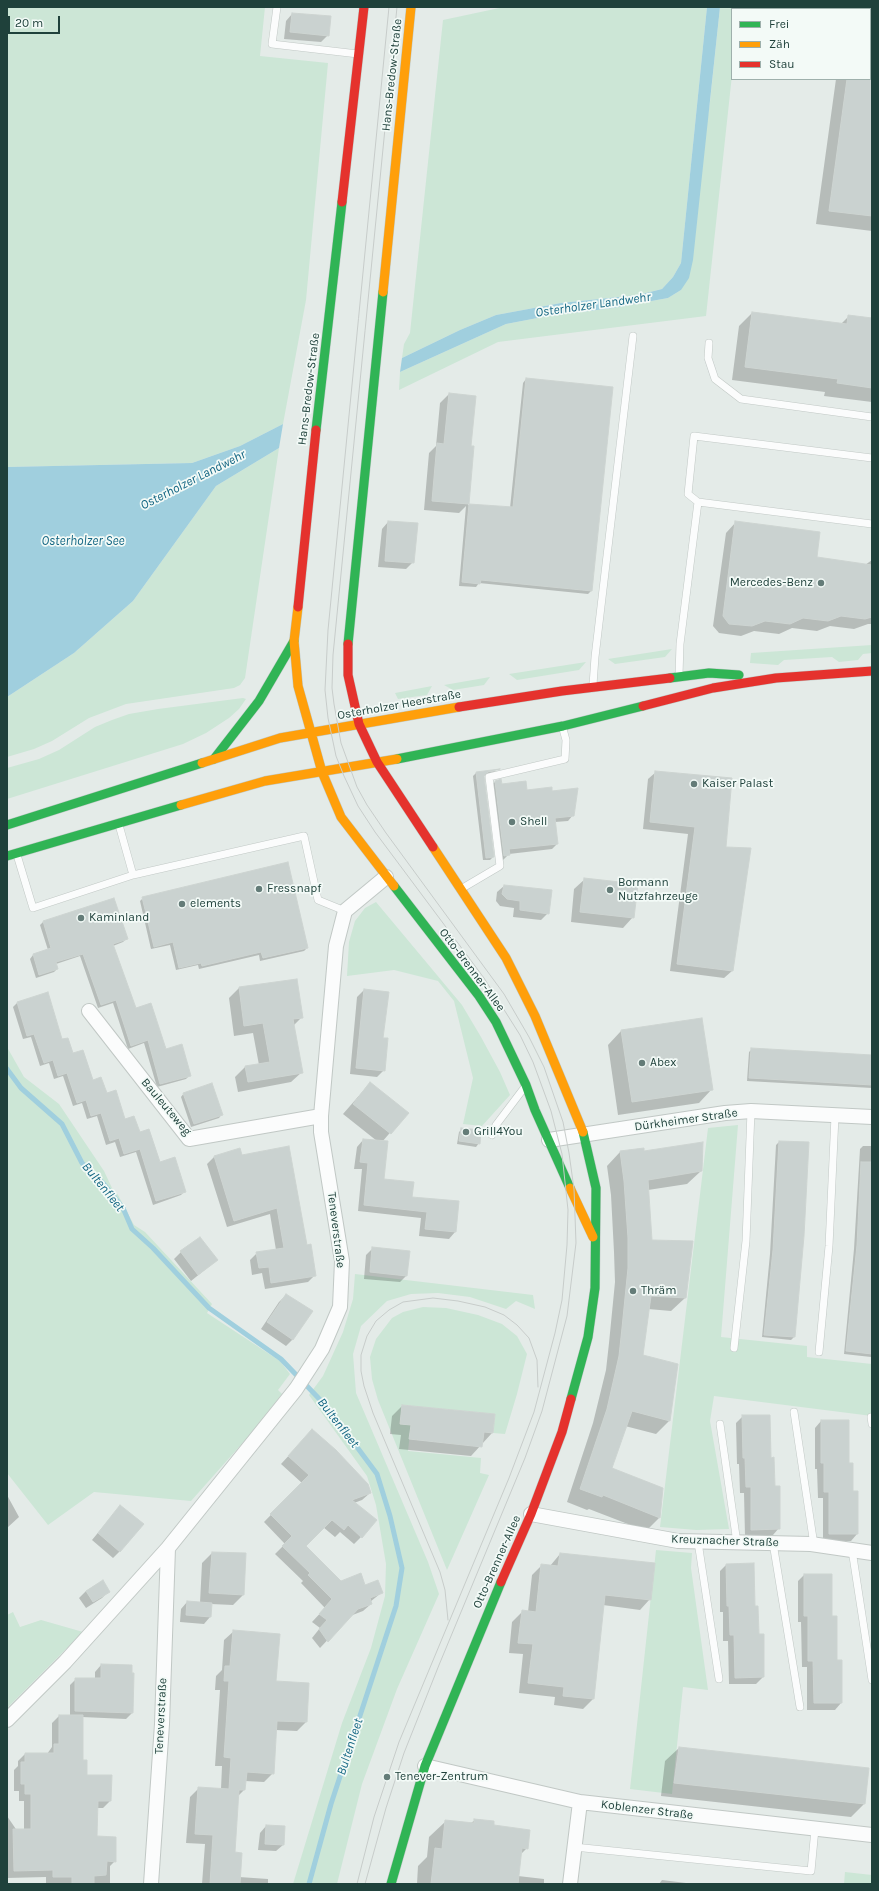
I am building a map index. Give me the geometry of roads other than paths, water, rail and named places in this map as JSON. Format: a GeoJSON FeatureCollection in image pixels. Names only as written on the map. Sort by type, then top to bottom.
{"type":"FeatureCollection","features":[{"type":"Feature","properties":{"kind":"main road","name":"Hans-Bredow-Straße"},"geometry":{"type":"LineString","coordinates":[[322,772],[298,686],[294,641],[364,7]]}},
{"type":"Feature","properties":{"kind":"main road","name":"Hans-Bredow-Straße"},"geometry":{"type":"LineString","coordinates":[[377,762],[359,724],[348,675],[347,651],[411,7]]}},
{"type":"Feature","properties":{"kind":"main road"},"geometry":{"type":"LineString","coordinates":[[214,758],[262,697],[294,641]]}},
{"type":"Feature","properties":{"kind":"main road","name":"Osterholzer Heerstraße"},"geometry":{"type":"LineString","coordinates":[[12,854],[266,781],[377,762],[563,726],[713,688],[776,678],[872,671]]}},
{"type":"Feature","properties":{"kind":"main road","name":"Osterholzer Heerstraße"},"geometry":{"type":"LineString","coordinates":[[7,825],[214,758],[280,738],[310,732],[474,704],[679,676],[709,673],[776,678]]}},
{"type":"Feature","properties":{"kind":"main road","name":"Otto-Brenner-Allee"},"geometry":{"type":"LineString","coordinates":[[377,762],[506,958],[535,1016],[584,1134],[596,1188],[595,1288],[588,1337],[562,1432],[531,1514],[486,1613],[425,1766],[391,1884]]}},
{"type":"Feature","properties":{"kind":"main road","name":"Otto-Brenner-Allee"},"geometry":{"type":"LineString","coordinates":[[322,772],[341,817],[479,996],[496,1022],[526,1085],[534,1110],[596,1242]]}},
{"type":"Feature","properties":{"kind":"street"},"geometry":{"type":"LineString","coordinates":[[345,911],[386,877]]}},
{"type":"Feature","properties":{"kind":"street","name":"Teneverstraße"},"geometry":{"type":"LineString","coordinates":[[7,1720],[65,1662],[168,1548],[296,1389],[314,1363],[340,1307],[342,1262],[321,1132],[321,1116],[336,946],[345,911]]}},
{"type":"Feature","properties":{"kind":"street","name":"Bauleuteweg"},"geometry":{"type":"LineString","coordinates":[[89,1011],[189,1139],[321,1116]]}},
{"type":"Feature","properties":{"kind":"street","name":"Dürkheimer Straße"},"geometry":{"type":"LineString","coordinates":[[549,1140],[725,1113],[751,1111],[872,1118]]}},
{"type":"Feature","properties":{"kind":"street","name":"Kreuznacher Straße"},"geometry":{"type":"LineString","coordinates":[[531,1514],[678,1541],[814,1545],[872,1553]]}},
{"type":"Feature","properties":{"kind":"street","name":"Teneverstraße"},"geometry":{"type":"LineString","coordinates":[[150,1884],[162,1724],[168,1548]]}},
{"type":"Feature","properties":{"kind":"street","name":"Koblenzer Straße"},"geometry":{"type":"LineString","coordinates":[[425,1766],[580,1802],[872,1835]]}},
{"type":"Feature","properties":{"kind":"street"},"geometry":{"type":"LineString","coordinates":[[570,1884],[580,1802]]}},
{"type":"Feature","properties":{"kind":"lane"},"geometry":{"type":"LineString","coordinates":[[277,7],[272,44],[360,54]]}},
{"type":"Feature","properties":{"kind":"lane"},"geometry":{"type":"LineString","coordinates":[[593,687],[594,657],[633,336]]}},
{"type":"Feature","properties":{"kind":"lane"},"geometry":{"type":"LineString","coordinates":[[709,343],[708,358],[715,379],[741,399],[872,417]]}},
{"type":"Feature","properties":{"kind":"lane"},"geometry":{"type":"LineString","coordinates":[[872,458],[694,436],[688,494],[698,502],[872,524]]}},
{"type":"Feature","properties":{"kind":"lane"},"geometry":{"type":"LineString","coordinates":[[679,676],[680,644],[698,502]]}},
{"type":"Feature","properties":{"kind":"lane"},"geometry":{"type":"LineString","coordinates":[[461,889],[500,866],[489,777],[565,759],[566,740],[563,726]]}},
{"type":"Feature","properties":{"kind":"lane"},"geometry":{"type":"LineString","coordinates":[[119,823],[133,875]]}},
{"type":"Feature","properties":{"kind":"lane"},"geometry":{"type":"LineString","coordinates":[[12,854],[33,908],[133,875],[304,836],[318,900],[345,911]]}},
{"type":"Feature","properties":{"kind":"lane"},"geometry":{"type":"LineString","coordinates":[[492,1135],[496,1125],[526,1085]]}},
{"type":"Feature","properties":{"kind":"lane"},"geometry":{"type":"LineString","coordinates":[[734,1348],[746,1241],[751,1111]]}},
{"type":"Feature","properties":{"kind":"lane"},"geometry":{"type":"LineString","coordinates":[[819,1352],[829,1246],[835,1116]]}},
{"type":"Feature","properties":{"kind":"lane"},"geometry":{"type":"LineString","coordinates":[[794,1412],[814,1545]]}},
{"type":"Feature","properties":{"kind":"lane"},"geometry":{"type":"LineString","coordinates":[[720,1424],[737,1543]]}},
{"type":"Feature","properties":{"kind":"lane"},"geometry":{"type":"LineString","coordinates":[[698,1542],[719,1679]]}},
{"type":"Feature","properties":{"kind":"lane"},"geometry":{"type":"LineString","coordinates":[[773,1543],[800,1707]]}},
{"type":"Feature","properties":{"kind":"lane"},"geometry":{"type":"LineString","coordinates":[[852,1550],[872,1680]]}},
{"type":"Feature","properties":{"kind":"lane"},"geometry":{"type":"LineString","coordinates":[[574,1847],[811,1871],[815,1829]]}},
{"type":"Feature","properties":{"kind":"water","name":"Osterholzer Landwehr"},"geometry":{"type":"Polygon","coordinates":[[[707,7],[720,7],[693,260],[689,278],[681,290],[668,298],[613,308],[548,316],[506,324],[400,372],[402,358],[460,330],[496,315],[561,303],[638,295],[662,289],[673,277],[681,263],[707,7]]]}},
{"type":"Feature","properties":{"kind":"water","name":"Osterholzer See"},"geometry":{"type":"Polygon","coordinates":[[[283,424],[279,448],[216,486],[133,601],[74,653],[7,697],[7,467],[192,463],[240,446],[283,424]]]}},
{"type":"Feature","properties":{"kind":"waterway","name":"Bultenfleet"},"geometry":{"type":"LineString","coordinates":[[7,1069],[21,1088],[62,1124],[82,1163],[103,1183],[123,1208],[132,1229],[153,1248],[209,1308],[281,1359],[328,1408],[377,1474],[390,1516],[402,1568],[396,1606],[331,1804],[309,1884]]}},
{"type":"Feature","properties":{"kind":"tram line"},"geometry":{"type":"LineString","coordinates":[[357,1884],[374,1817],[399,1742],[509,1478],[534,1412],[555,1333],[562,1300],[567,1245],[568,1210],[562,1154],[551,1111],[533,1062],[520,1035],[484,978],[375,832],[358,806],[336,756],[328,718],[325,690],[328,630],[389,7]]}},
{"type":"Feature","properties":{"kind":"tram line"},"geometry":{"type":"LineString","coordinates":[[365,1884],[386,1808],[404,1753],[525,1458],[542,1411],[567,1316],[576,1243],[574,1189],[569,1153],[563,1122],[544,1067],[529,1037],[504,994],[367,805],[357,787],[341,743],[334,704],[332,688],[333,655],[397,7]]}},
{"type":"Feature","properties":{"kind":"tram line"},"geometry":{"type":"LineString","coordinates":[[448,1620],[445,1590],[440,1572],[373,1413],[364,1386],[361,1371],[361,1355],[367,1336],[376,1321],[389,1310],[403,1302],[433,1298],[458,1301],[485,1307],[504,1315],[517,1325],[529,1338],[537,1360],[538,1387]]}},
{"type":"Feature","properties":{"kind":"place","name":"Mercedes-Benz"},"geometry":{"type":"Point","coordinates":[821,583]}},
{"type":"Feature","properties":{"kind":"place","name":"Kaiser Palast"},"geometry":{"type":"Point","coordinates":[694,784]}},
{"type":"Feature","properties":{"kind":"place","name":"Shell"},"geometry":{"type":"Point","coordinates":[512,822]}},
{"type":"Feature","properties":{"kind":"place","name":"Fressnapf"},"geometry":{"type":"Point","coordinates":[259,889]}},
{"type":"Feature","properties":{"kind":"place","name":"Bormann Nutzfahrzeuge"},"geometry":{"type":"Point","coordinates":[610,890]}},
{"type":"Feature","properties":{"kind":"place","name":"elements"},"geometry":{"type":"Point","coordinates":[182,904]}},
{"type":"Feature","properties":{"kind":"place","name":"Kaminland"},"geometry":{"type":"Point","coordinates":[81,918]}},
{"type":"Feature","properties":{"kind":"place","name":"Abex"},"geometry":{"type":"Point","coordinates":[642,1063]}},
{"type":"Feature","properties":{"kind":"place","name":"Grill4You"},"geometry":{"type":"Point","coordinates":[466,1132]}},
{"type":"Feature","properties":{"kind":"place","name":"Thräm"},"geometry":{"type":"Point","coordinates":[633,1291]}},
{"type":"Feature","properties":{"kind":"place","name":"Tenever-Zentrum"},"geometry":{"type":"Point","coordinates":[387,1777]}}]}
